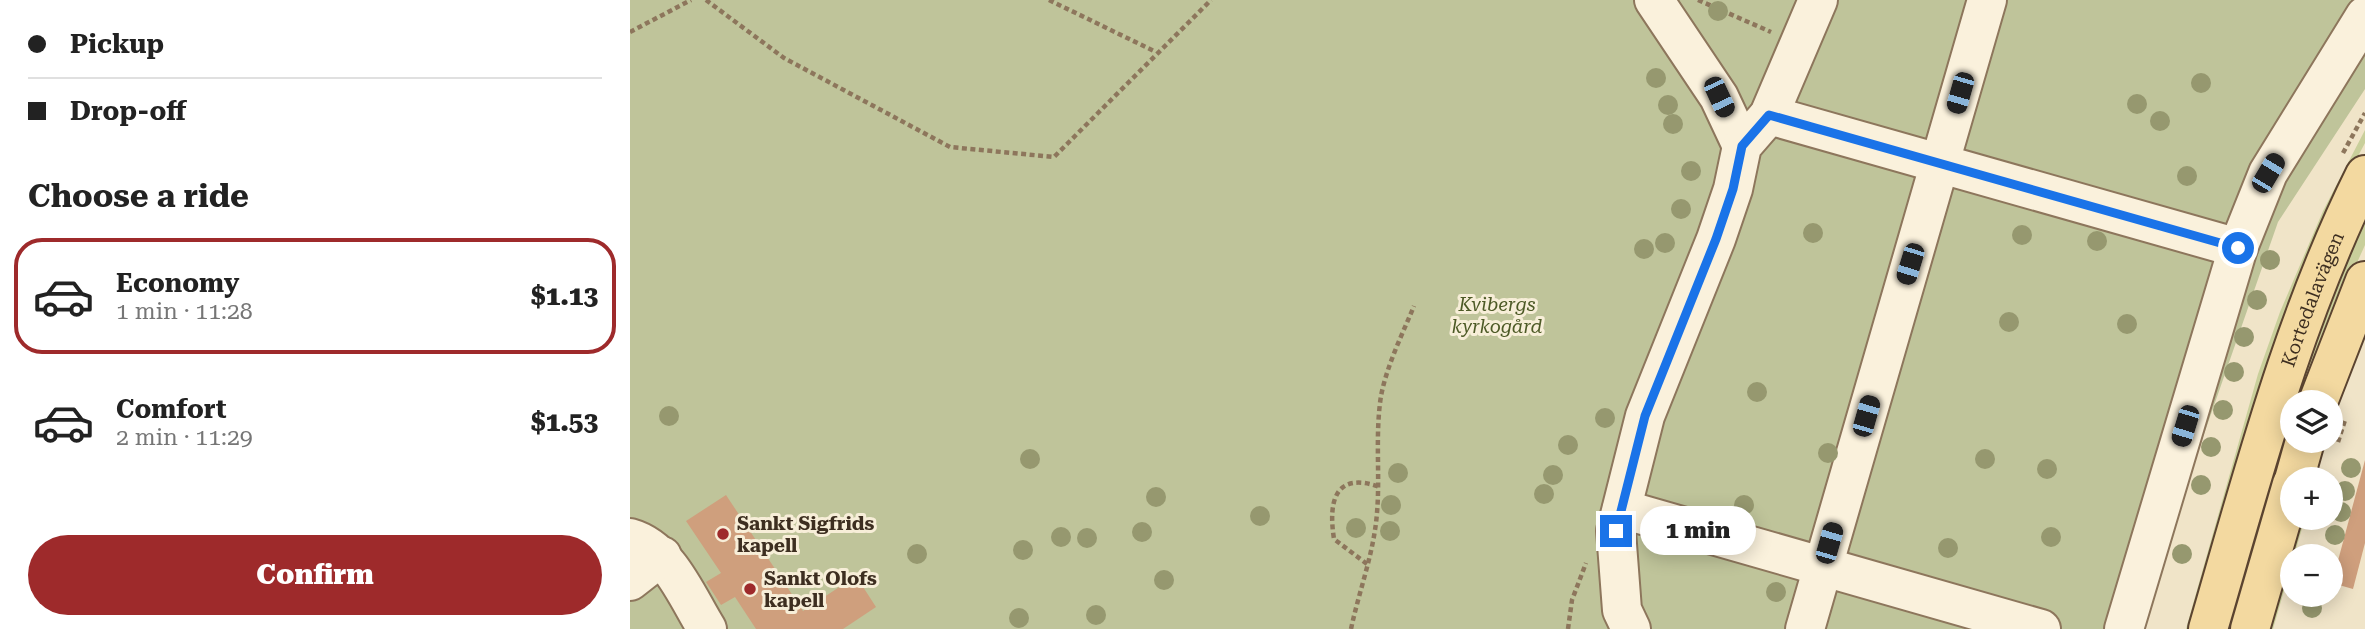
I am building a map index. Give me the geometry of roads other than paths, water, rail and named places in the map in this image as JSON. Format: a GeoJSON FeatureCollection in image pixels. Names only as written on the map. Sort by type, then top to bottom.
{"type":"FeatureCollection","features":[{"type":"Feature","properties":{"kind":"main road","name":"Kortedalavägen"},"geometry":{"type":"LineString","coordinates":[[2208,629],[2300,326],[2330,249],[2365,175]]}},
{"type":"Feature","properties":{"kind":"main road"},"geometry":{"type":"LineString","coordinates":[[2323,390],[2365,281]]}},
{"type":"Feature","properties":{"kind":"main road"},"geometry":{"type":"LineString","coordinates":[[2250,629],[2280,526]]}},
{"type":"Feature","properties":{"kind":"lane"},"geometry":{"type":"LineString","coordinates":[[1654,0],[1681,36],[1719,97],[1742,146]]}},
{"type":"Feature","properties":{"kind":"lane"},"geometry":{"type":"LineString","coordinates":[[1630,629],[1622,610],[1619,520],[1645,416],[1716,239],[1733,189],[1742,146],[1769,115],[1818,0]]}},
{"type":"Feature","properties":{"kind":"lane"},"geometry":{"type":"LineString","coordinates":[[1805,629],[1987,0]]}},
{"type":"Feature","properties":{"kind":"lane"},"geometry":{"type":"LineString","coordinates":[[2124,629],[2238,248],[2268,173],[2365,16]]}},
{"type":"Feature","properties":{"kind":"lane"},"geometry":{"type":"LineString","coordinates":[[1769,115],[2238,248]]}},
{"type":"Feature","properties":{"kind":"lane"},"geometry":{"type":"LineString","coordinates":[[1619,520],[1821,568],[2041,629]]}},
{"type":"Feature","properties":{"kind":"lane"},"geometry":{"type":"LineString","coordinates":[[630,582],[638,543]]}},
{"type":"Feature","properties":{"kind":"lane"},"geometry":{"type":"LineString","coordinates":[[638,543],[707,629]]}},
{"type":"Feature","properties":{"kind":"place","name":"Sankt Sigfrids kapell"},"geometry":{"type":"Point","coordinates":[723,534]}},
{"type":"Feature","properties":{"kind":"place","name":"Sankt Olofs kapell"},"geometry":{"type":"Point","coordinates":[750,589]}},
{"type":"Feature","properties":{"kind":"park label","name":"Kvibergs kyrkogård"},"geometry":{"type":"Point","coordinates":[1497,315]}}]}
